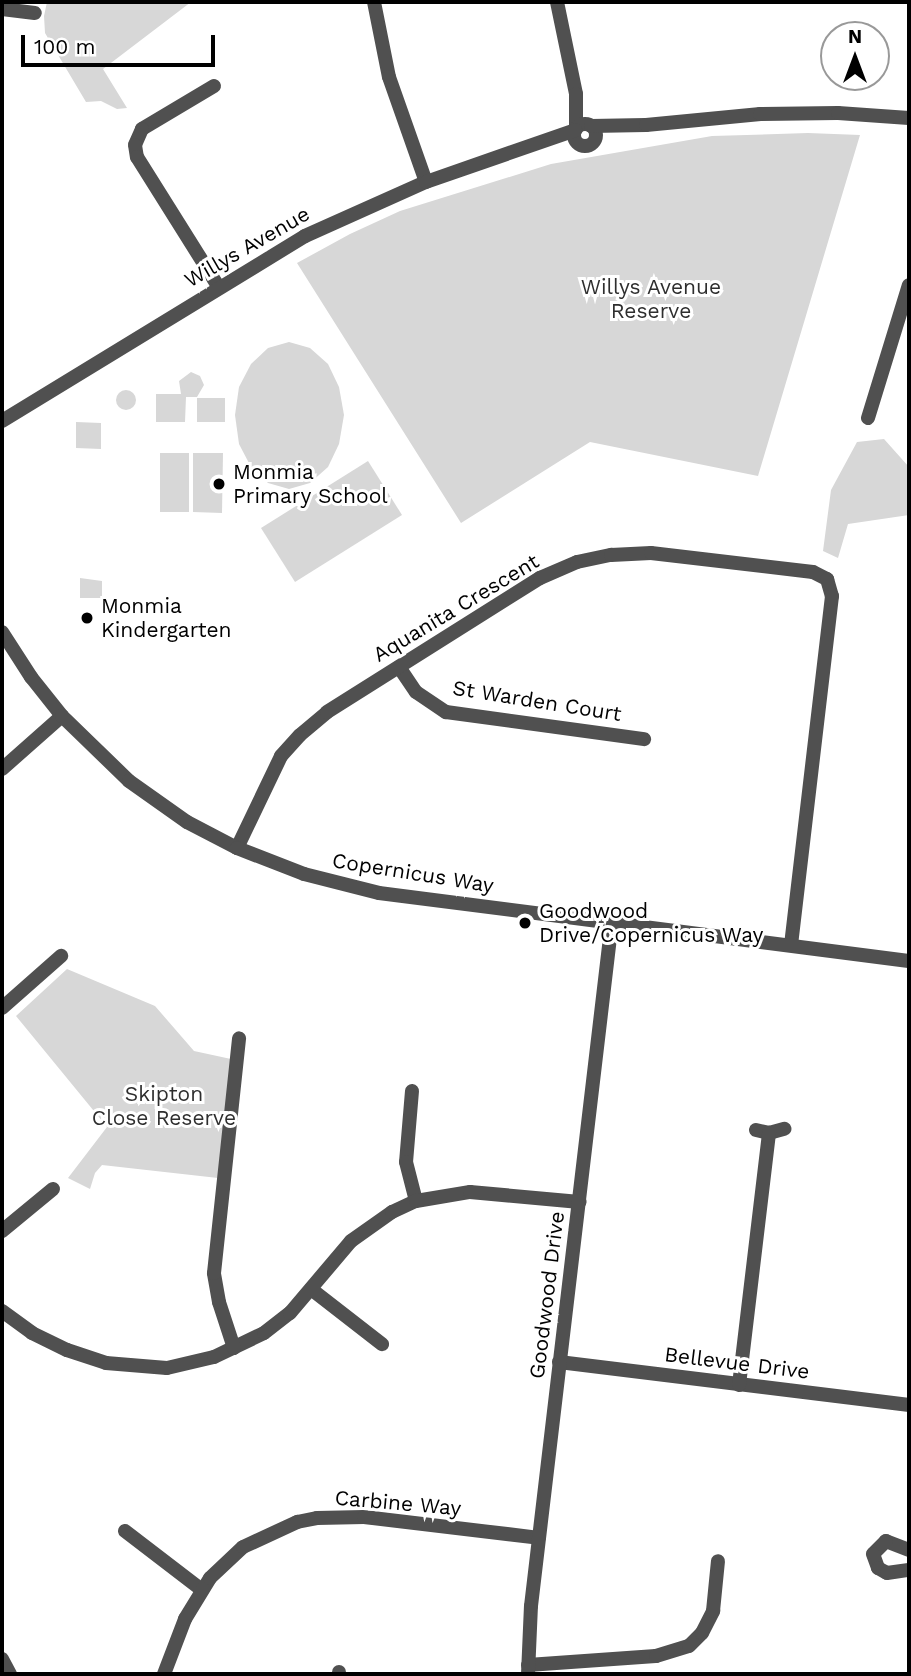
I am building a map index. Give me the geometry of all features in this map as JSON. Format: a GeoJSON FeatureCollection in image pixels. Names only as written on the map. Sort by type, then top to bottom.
{"type":"FeatureCollection","features":[{"type":"Feature","properties":{"kind":"street"},"geometry":{"type":"LineString","coordinates":[[374,2],[390,77],[426,182]]}},
{"type":"Feature","properties":{"kind":"street"},"geometry":{"type":"LineString","coordinates":[[557,2],[583,128],[574,138],[588,143]]}},
{"type":"Feature","properties":{"kind":"street"},"geometry":{"type":"LineString","coordinates":[[2,9],[36,13]]}},
{"type":"Feature","properties":{"kind":"street"},"geometry":{"type":"LineString","coordinates":[[214,86],[142,129],[135,145],[137,157],[218,286]]}},
{"type":"Feature","properties":{"kind":"street","name":"Willys Avenue"},"geometry":{"type":"LineString","coordinates":[[2,421],[218,286],[304,236],[426,182],[532,148],[583,128],[773,114],[838,113],[909,118]]}},
{"type":"Feature","properties":{"kind":"street","name":"Willys Avenue"},"geometry":{"type":"LineString","coordinates":[[532,148],[588,143],[646,125]]}},
{"type":"Feature","properties":{"kind":"street"},"geometry":{"type":"LineString","coordinates":[[868,418],[909,285]]}},
{"type":"Feature","properties":{"kind":"street","name":"Aquanita Crescent"},"geometry":{"type":"LineString","coordinates":[[237,848],[287,749],[327,712],[540,578],[577,562],[611,555],[665,555],[813,572],[827,579],[832,596],[791,944]]}},
{"type":"Feature","properties":{"kind":"street","name":"Copernicus Way"},"geometry":{"type":"LineString","coordinates":[[2,632],[31,677],[62,716],[129,781],[187,822],[237,848],[304,874],[351,888],[909,961]]}},
{"type":"Feature","properties":{"kind":"street","name":"St Warden Court"},"geometry":{"type":"LineString","coordinates":[[398,667],[416,692],[446,712],[644,738]]}},
{"type":"Feature","properties":{"kind":"street"},"geometry":{"type":"LineString","coordinates":[[2,769],[62,716]]}},
{"type":"Feature","properties":{"kind":"street","name":"Goodwood Drive"},"geometry":{"type":"LineString","coordinates":[[528,1669],[539,1538],[612,921]]}},
{"type":"Feature","properties":{"kind":"street"},"geometry":{"type":"LineString","coordinates":[[2,1008],[61,956]]}},
{"type":"Feature","properties":{"kind":"street"},"geometry":{"type":"LineString","coordinates":[[234,1348],[219,1302],[214,1273],[239,1038]]}},
{"type":"Feature","properties":{"kind":"street"},"geometry":{"type":"LineString","coordinates":[[412,1091],[406,1163],[416,1201]]}},
{"type":"Feature","properties":{"kind":"street"},"geometry":{"type":"LineString","coordinates":[[739,1385],[770,1131]]}},
{"type":"Feature","properties":{"kind":"street"},"geometry":{"type":"LineString","coordinates":[[2,1231],[52,1189]]}},
{"type":"Feature","properties":{"kind":"street"},"geometry":{"type":"LineString","coordinates":[[2,1311],[32,1333],[106,1363],[167,1367],[234,1348],[264,1333],[290,1313],[351,1241],[391,1212],[416,1201],[470,1192],[580,1202]]}},
{"type":"Feature","properties":{"kind":"street"},"geometry":{"type":"LineString","coordinates":[[311,1289],[383,1345]]}},
{"type":"Feature","properties":{"kind":"street","name":"Bellevue Drive"},"geometry":{"type":"LineString","coordinates":[[559,1362],[909,1405]]}},
{"type":"Feature","properties":{"kind":"street","name":"Carbine Way"},"geometry":{"type":"LineString","coordinates":[[164,1674],[185,1619],[202,1590],[243,1547],[277,1530],[317,1518],[364,1517],[539,1538]]}},
{"type":"Feature","properties":{"kind":"street"},"geometry":{"type":"LineString","coordinates":[[125,1531],[202,1590]]}},
{"type":"Feature","properties":{"kind":"street"},"geometry":{"type":"LineString","coordinates":[[909,1550],[886,1541],[876,1548],[873,1560],[878,1568],[887,1573],[909,1570]]}},
{"type":"Feature","properties":{"kind":"street"},"geometry":{"type":"LineString","coordinates":[[528,1669],[656,1656],[689,1646],[702,1633],[713,1611],[718,1561]]}},
{"type":"Feature","properties":{"kind":"street"},"geometry":{"type":"LineString","coordinates":[[2,1659],[10,1674]]}},
{"type":"Feature","properties":{"kind":"green space"},"geometry":{"type":"Polygon","coordinates":[[[47,2],[191,2],[103,69],[127,108],[117,109],[101,101],[86,102],[45,33],[47,2]]]}},
{"type":"Feature","properties":{"kind":"green space","name":"Willys Avenue Reserve"},"geometry":{"type":"Polygon","coordinates":[[[808,133],[860,135],[758,476],[590,442],[461,523],[297,263],[400,211],[551,164],[712,136],[808,133]]]}},
{"type":"Feature","properties":{"kind":"green space"},"geometry":{"type":"Polygon","coordinates":[[[289,342],[310,348],[328,364],[339,387],[344,415],[339,444],[328,467],[310,483],[289,489],[268,483],[251,467],[239,444],[235,415],[239,387],[251,364],[268,348],[289,342]]]}},
{"type":"Feature","properties":{"kind":"green space"},"geometry":{"type":"Polygon","coordinates":[[[191,372],[200,376],[204,385],[197,397],[186,397],[185,422],[156,422],[156,394],[181,394],[179,381],[191,372]]]}},
{"type":"Feature","properties":{"kind":"green space"},"geometry":{"type":"Polygon","coordinates":[[[122,390],[130,390],[136,400],[130,410],[122,410],[116,404],[116,396],[122,390]]]}},
{"type":"Feature","properties":{"kind":"green space"},"geometry":{"type":"Polygon","coordinates":[[[197,398],[225,398],[225,422],[197,422],[197,398]]]}},
{"type":"Feature","properties":{"kind":"green space"},"geometry":{"type":"Polygon","coordinates":[[[76,422],[101,423],[101,449],[76,448],[76,422]]]}},
{"type":"Feature","properties":{"kind":"green space"},"geometry":{"type":"Polygon","coordinates":[[[884,439],[909,467],[909,515],[848,524],[838,558],[823,551],[831,490],[857,442],[884,439]]]}},
{"type":"Feature","properties":{"kind":"green space"},"geometry":{"type":"Polygon","coordinates":[[[160,453],[189,453],[189,512],[160,512],[160,453]]]}},
{"type":"Feature","properties":{"kind":"green space"},"geometry":{"type":"Polygon","coordinates":[[[193,453],[223,453],[222,513],[193,512],[193,453]]]}},
{"type":"Feature","properties":{"kind":"green space"},"geometry":{"type":"Polygon","coordinates":[[[368,461],[402,515],[295,582],[261,528],[368,461]]]}},
{"type":"Feature","properties":{"kind":"green space"},"geometry":{"type":"Polygon","coordinates":[[[80,578],[102,581],[102,598],[80,598],[80,578]]]}},
{"type":"Feature","properties":{"kind":"green space","name":"Skipton Close Reserve"},"geometry":{"type":"Polygon","coordinates":[[[67,969],[155,1006],[194,1051],[231,1059],[218,1178],[102,1165],[95,1173],[90,1189],[68,1178],[107,1127],[16,1016],[67,969]]]}},
{"type":"Feature","properties":{"kind":"place","name":"Monmia Primary School"},"geometry":{"type":"Point","coordinates":[219,484]}},
{"type":"Feature","properties":{"kind":"place","name":"Monmia Kindergarten"},"geometry":{"type":"Point","coordinates":[87,618]}},
{"type":"Feature","properties":{"kind":"place","name":"Goodwood Drive/Copernicus Way"},"geometry":{"type":"Point","coordinates":[525,923]}}]}
